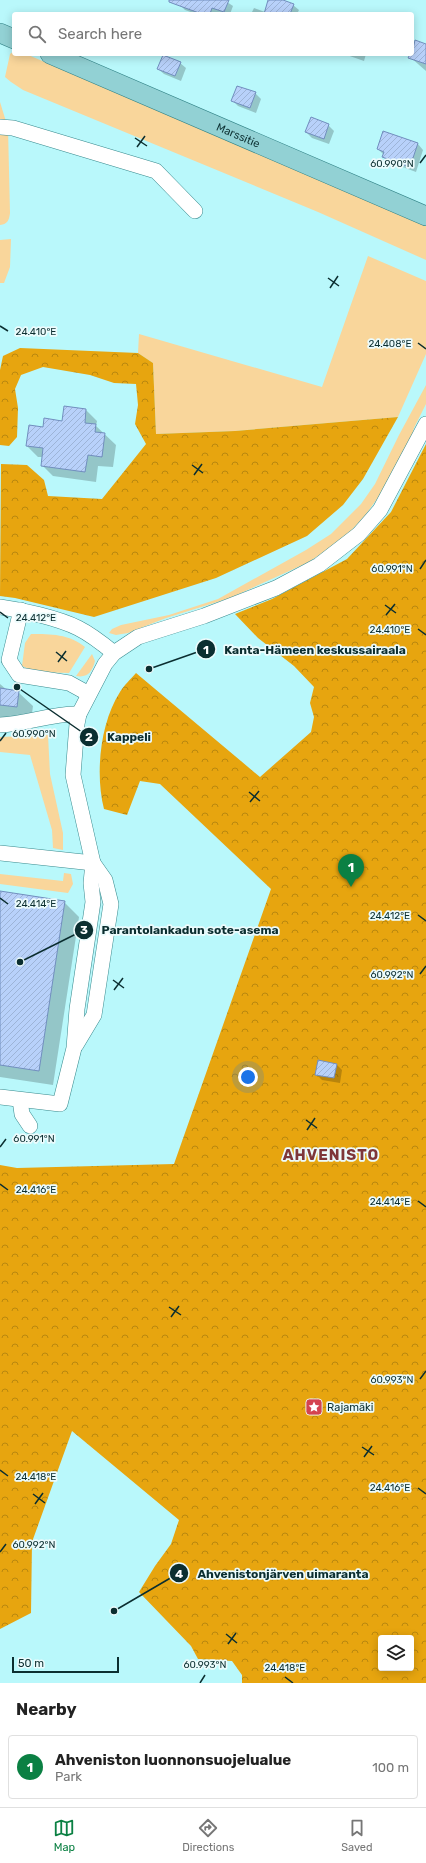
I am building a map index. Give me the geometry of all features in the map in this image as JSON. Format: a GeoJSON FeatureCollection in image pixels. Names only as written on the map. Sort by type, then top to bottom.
{"type":"FeatureCollection","features":[{"type":"Feature","properties":{"kind":"main road"},"geometry":{"type":"LineString","coordinates":[[0,33],[12,38]]}},
{"type":"Feature","properties":{"kind":"main road","name":"Marssitie"},"geometry":{"type":"LineString","coordinates":[[55,56],[426,216]]}},
{"type":"Feature","properties":{"kind":"street"},"geometry":{"type":"LineString","coordinates":[[0,127],[13,128],[156,171],[195,211]]}},
{"type":"Feature","properties":{"kind":"street"},"geometry":{"type":"LineString","coordinates":[[0,1097],[60,1104],[74,1048],[94,1015],[111,904],[105,880],[93,863],[74,775],[79,714],[104,664],[114,653],[138,637],[204,616],[276,588],[319,565],[359,534],[380,510],[426,424]]}},
{"type":"Feature","properties":{"kind":"street"},"geometry":{"type":"LineString","coordinates":[[0,607],[21,610],[77,628],[97,639],[114,653]]}},
{"type":"Feature","properties":{"kind":"street"},"geometry":{"type":"LineString","coordinates":[[21,610],[4,659],[19,675],[70,683],[89,694]]}},
{"type":"Feature","properties":{"kind":"street"},"geometry":{"type":"LineString","coordinates":[[0,725],[15,724],[68,714],[79,714]]}},
{"type":"Feature","properties":{"kind":"street"},"geometry":{"type":"LineString","coordinates":[[0,853],[93,863]]}},
{"type":"Feature","properties":{"kind":"street"},"geometry":{"type":"LineString","coordinates":[[20,1100],[22,1114],[30,1126]]}},
{"type":"Feature","properties":{"kind":"shaded area"},"geometry":{"type":"Polygon","coordinates":[[[12,52],[12,56],[31,56],[426,225],[426,260],[318,212],[23,90],[5,77],[10,54],[12,52]]]}},
{"type":"Feature","properties":{"kind":"shaded area"},"geometry":{"type":"Polygon","coordinates":[[[0,102],[8,128],[10,213],[8,221],[5,224],[0,225],[0,102]]]}},
{"type":"Feature","properties":{"kind":"shaded area"},"geometry":{"type":"Polygon","coordinates":[[[11,239],[10,267],[4,283],[0,283],[0,240],[11,239]]]}},
{"type":"Feature","properties":{"kind":"shaded area"},"geometry":{"type":"Polygon","coordinates":[[[368,256],[426,281],[426,354],[398,417],[235,431],[156,434],[153,363],[138,353],[139,334],[322,387],[368,256]]]}},
{"type":"Feature","properties":{"kind":"shaded area"},"geometry":{"type":"Polygon","coordinates":[[[426,385],[426,404],[414,428],[410,444],[390,481],[364,517],[341,541],[307,563],[230,598],[166,618],[128,633],[116,635],[109,633],[112,629],[121,625],[169,615],[218,599],[306,550],[331,534],[361,504],[375,484],[426,385]]]}},
{"type":"Feature","properties":{"kind":"shaded area"},"geometry":{"type":"Polygon","coordinates":[[[31,634],[66,637],[73,639],[85,647],[69,673],[35,672],[22,666],[25,643],[31,634]]]}},
{"type":"Feature","properties":{"kind":"shaded area"},"geometry":{"type":"Polygon","coordinates":[[[92,654],[95,661],[91,671],[84,676],[76,676],[92,654]]]}},
{"type":"Feature","properties":{"kind":"shaded area"},"geometry":{"type":"Polygon","coordinates":[[[48,735],[50,774],[63,833],[63,850],[53,848],[52,830],[30,755],[0,752],[0,737],[48,735]]]}},
{"type":"Feature","properties":{"kind":"shaded area"},"geometry":{"type":"Polygon","coordinates":[[[64,873],[71,874],[73,884],[68,893],[0,884],[0,874],[63,881],[64,873]]]}},
{"type":"Feature","properties":{"kind":"green space"},"geometry":{"type":"Polygon","coordinates":[[[20,348],[138,353],[153,363],[156,434],[235,431],[398,417],[363,479],[343,505],[307,536],[216,578],[94,617],[15,598],[0,596],[1,464],[27,465],[44,480],[48,496],[102,499],[146,444],[135,424],[138,405],[136,384],[114,383],[90,375],[43,367],[21,375],[15,389],[18,408],[17,437],[9,446],[0,445],[0,370],[3,356],[20,348]]]}},
{"type":"Feature","properties":{"kind":"green space"},"geometry":{"type":"Polygon","coordinates":[[[426,444],[426,1683],[242,1683],[242,1675],[232,1661],[198,1659],[191,1646],[139,1592],[171,1544],[179,1520],[72,1431],[32,1542],[31,1613],[0,1629],[0,1165],[17,1168],[174,1164],[271,889],[160,784],[140,781],[127,815],[104,809],[101,795],[100,765],[101,749],[108,718],[113,704],[120,692],[136,673],[260,777],[311,732],[314,717],[310,703],[314,687],[294,666],[258,638],[235,614],[272,599],[347,559],[391,512],[426,444]]]}},
{"type":"Feature","properties":{"kind":"building"},"geometry":{"type":"Polygon","coordinates":[[[169,0],[229,0],[224,12],[212,8],[211,12],[196,12],[169,2],[169,0]]]}},
{"type":"Feature","properties":{"kind":"building"},"geometry":{"type":"Polygon","coordinates":[[[268,0],[283,0],[294,4],[291,12],[265,12],[268,0]]]}},
{"type":"Feature","properties":{"kind":"building"},"geometry":{"type":"Polygon","coordinates":[[[415,40],[426,44],[426,64],[408,58],[409,56],[414,56],[415,40]]]}},
{"type":"Feature","properties":{"kind":"building"},"geometry":{"type":"Polygon","coordinates":[[[163,56],[181,62],[175,76],[157,69],[163,56]]]}},
{"type":"Feature","properties":{"kind":"building"},"geometry":{"type":"Polygon","coordinates":[[[237,86],[256,92],[250,108],[231,101],[237,86]]]}},
{"type":"Feature","properties":{"kind":"building"},"geometry":{"type":"Polygon","coordinates":[[[311,117],[329,124],[324,139],[305,132],[311,117]]]}},
{"type":"Feature","properties":{"kind":"building"},"geometry":{"type":"Polygon","coordinates":[[[383,131],[418,143],[410,167],[382,157],[384,152],[377,149],[383,131]]]}},
{"type":"Feature","properties":{"kind":"building"},"geometry":{"type":"Polygon","coordinates":[[[64,406],[86,409],[85,423],[96,424],[95,432],[105,433],[102,457],[88,455],[85,472],[41,466],[43,448],[26,446],[29,425],[43,427],[44,418],[62,421],[64,406]]]}},
{"type":"Feature","properties":{"kind":"building"},"geometry":{"type":"Polygon","coordinates":[[[0,688],[19,691],[17,707],[0,705],[0,688]]]}},
{"type":"Feature","properties":{"kind":"building"},"geometry":{"type":"Polygon","coordinates":[[[0,891],[65,901],[39,1071],[0,1065],[0,891]]]}},
{"type":"Feature","properties":{"kind":"building"},"geometry":{"type":"Polygon","coordinates":[[[318,1060],[337,1064],[334,1078],[315,1075],[318,1060]]]}},
{"type":"Feature","properties":{"kind":"place","name":"Kanta-Hämeen keskussairaala"},"geometry":{"type":"Point","coordinates":[149,669]}},
{"type":"Feature","properties":{"kind":"place","name":"Kappeli"},"geometry":{"type":"Point","coordinates":[17,687]}},
{"type":"Feature","properties":{"kind":"place","name":"Ahveniston luonnonsuojelualue"},"geometry":{"type":"Point","coordinates":[351,887]}},
{"type":"Feature","properties":{"kind":"place","name":"Parantolankadun sote-asema"},"geometry":{"type":"Point","coordinates":[20,962]}},
{"type":"Feature","properties":{"kind":"place","name":"Rajamäki"},"geometry":{"type":"Point","coordinates":[314,1407]}},
{"type":"Feature","properties":{"kind":"place","name":"Ahvenistonjärven uimaranta"},"geometry":{"type":"Point","coordinates":[114,1611]}},
{"type":"Feature","properties":{"kind":"district","name":"AHVENISTO"},"geometry":{"type":"Point","coordinates":[331,1155]}}]}
